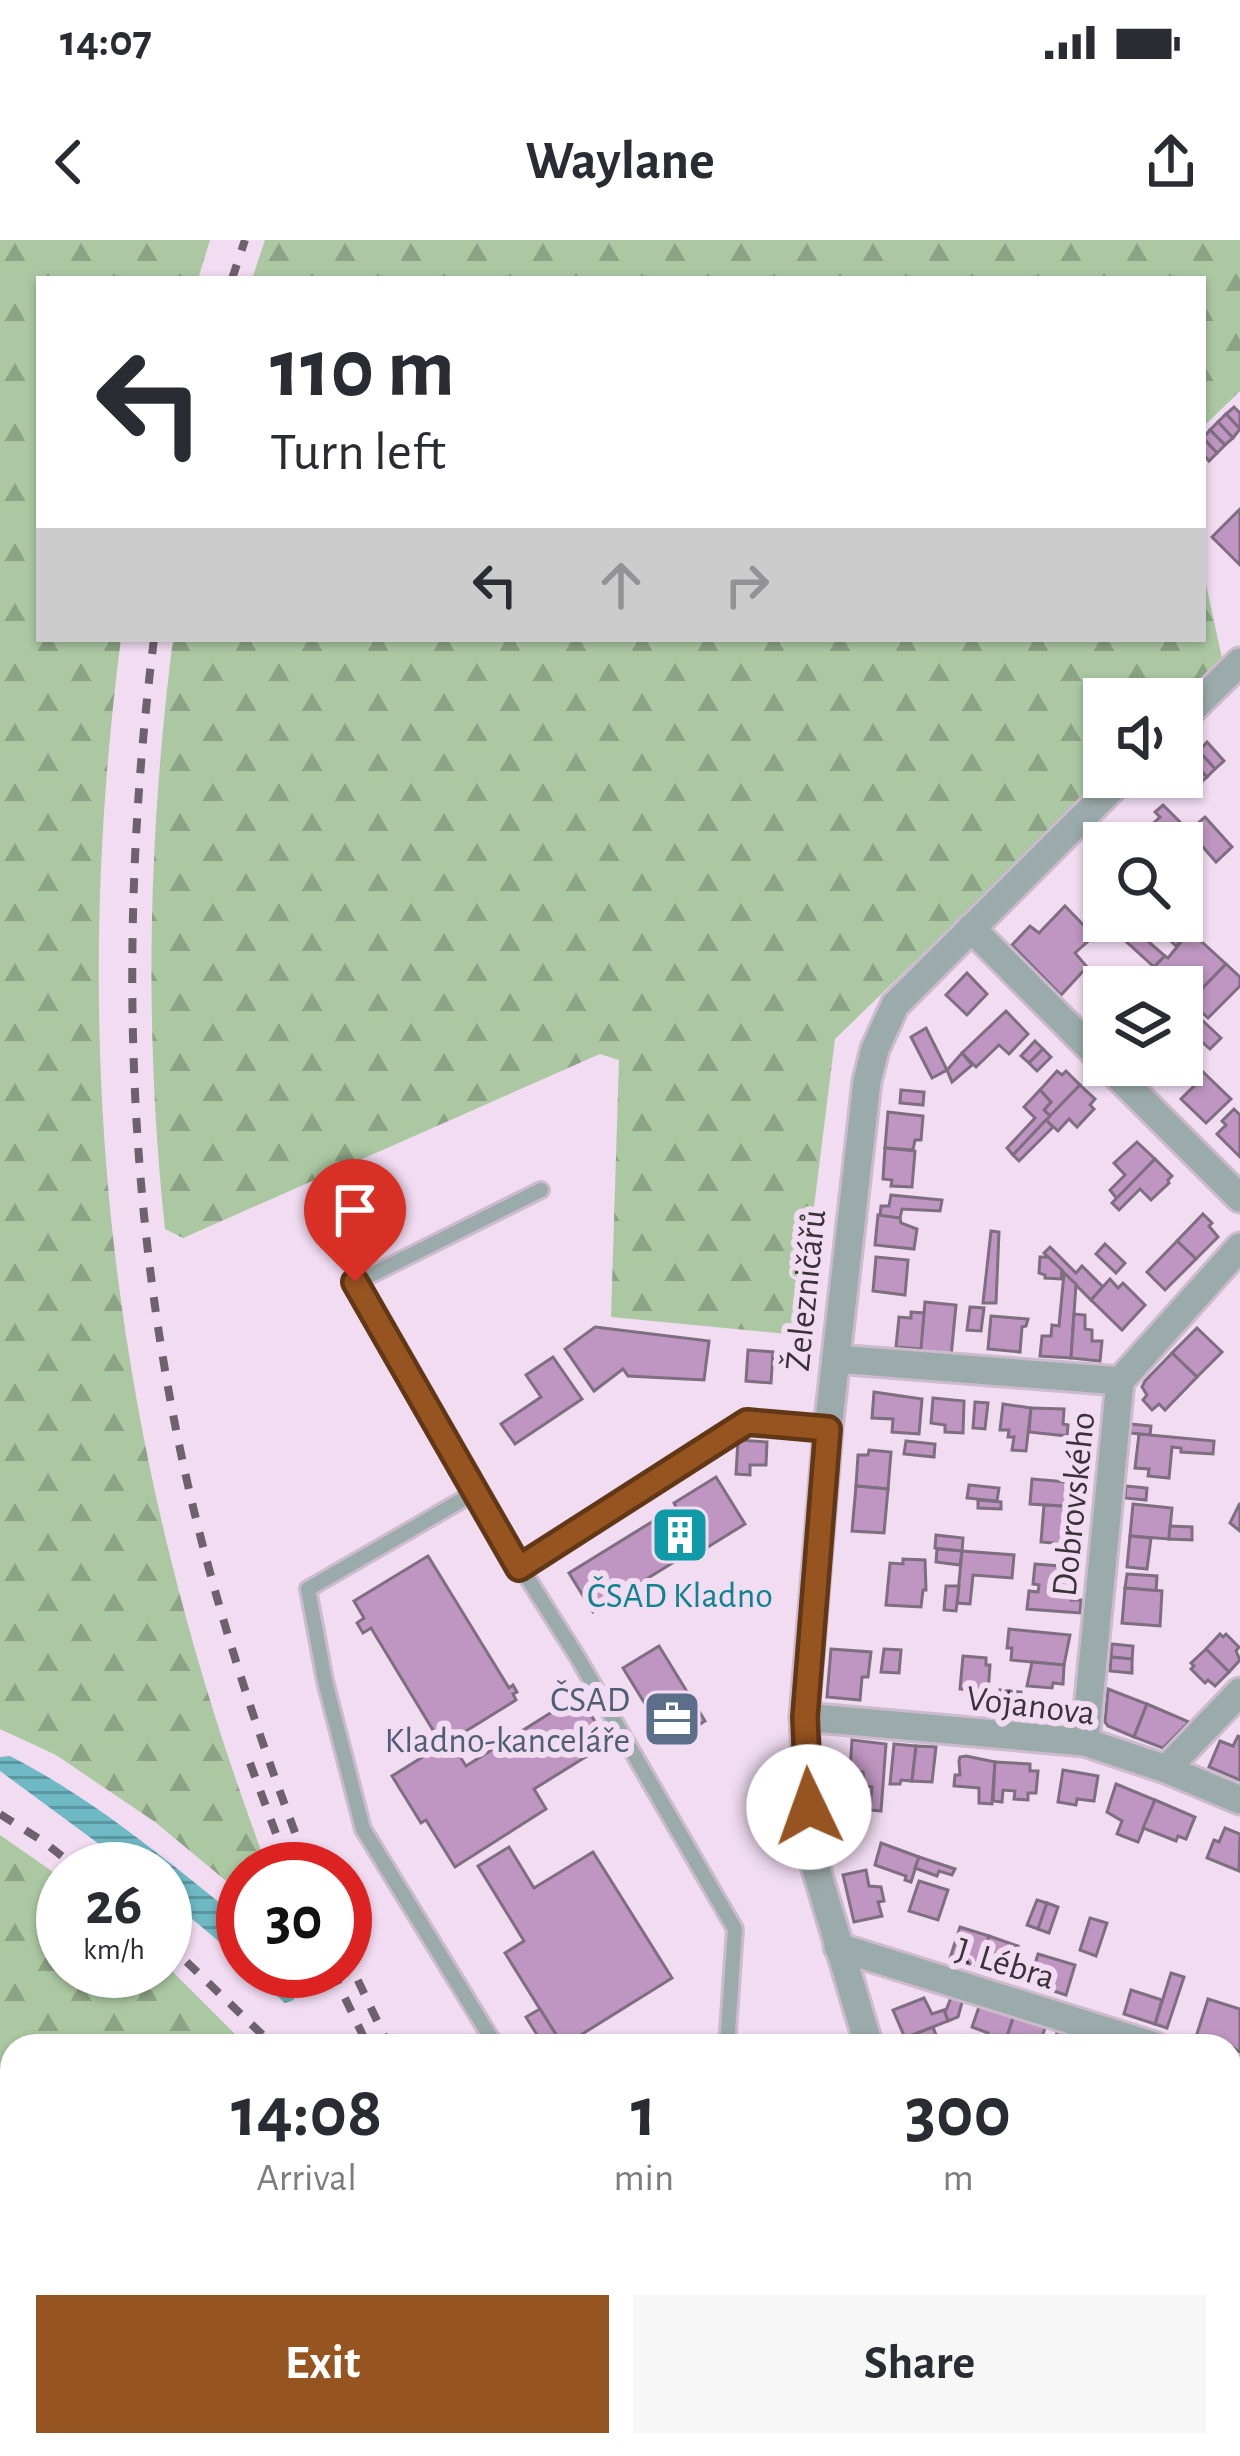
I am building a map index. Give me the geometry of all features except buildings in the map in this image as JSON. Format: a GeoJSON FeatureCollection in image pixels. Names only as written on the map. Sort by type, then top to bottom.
{"type":"FeatureCollection","features":[{"type":"Feature","properties":{"kind":"street"},"geometry":{"type":"LineString","coordinates":[[1203,698],[1240,662]]}},
{"type":"Feature","properties":{"kind":"street","name":"Železničářů"},"geometry":{"type":"LineString","coordinates":[[865,2034],[811,1852],[805,1717],[828,1429],[867,1082],[875,1049],[895,1005],[1103,798]]}},
{"type":"Feature","properties":{"kind":"street"},"geometry":{"type":"LineString","coordinates":[[971,928],[1083,1040]]}},
{"type":"Feature","properties":{"kind":"street"},"geometry":{"type":"LineString","coordinates":[[1129,1086],[1240,1198]]}},
{"type":"Feature","properties":{"kind":"street","name":"Dobrovského"},"geometry":{"type":"LineString","coordinates":[[1085,1742],[1120,1381],[1240,1247]]}},
{"type":"Feature","properties":{"kind":"street"},"geometry":{"type":"LineString","coordinates":[[836,1359],[1120,1381]]}},
{"type":"Feature","properties":{"kind":"street"},"geometry":{"type":"LineString","coordinates":[[1166,1769],[1240,1692]]}},
{"type":"Feature","properties":{"kind":"street","name":"Vojanova"},"geometry":{"type":"LineString","coordinates":[[805,1717],[1085,1742],[1240,1800]]}},
{"type":"Feature","properties":{"kind":"street","name":"J. Lébra"},"geometry":{"type":"LineString","coordinates":[[838,1947],[1116,2034]]}},
{"type":"Feature","properties":{"kind":"lane"},"geometry":{"type":"LineString","coordinates":[[541,1190],[355,1282],[474,1493],[578,1658],[735,1929],[728,2034]]}},
{"type":"Feature","properties":{"kind":"lane"},"geometry":{"type":"LineString","coordinates":[[519,1568],[747,1422],[828,1429]]}},
{"type":"Feature","properties":{"kind":"lane"},"geometry":{"type":"LineString","coordinates":[[474,1493],[308,1589],[325,1681],[363,1829],[489,2034]]}},
{"type":"Feature","properties":{"kind":"green space"},"geometry":{"type":"Polygon","coordinates":[[[0,240],[210,240],[199,276],[36,276],[36,642],[121,642],[105,799],[99,956],[103,1110],[116,1263],[139,1415],[173,1566],[215,1718],[259,1842],[216,1842],[216,1873],[192,1853],[192,1842],[179,1842],[56,1755],[0,1729],[0,240]]]}},
{"type":"Feature","properties":{"kind":"green space"},"geometry":{"type":"Polygon","coordinates":[[[265,240],[1240,240],[1240,391],[1206,424],[1206,276],[253,276],[265,240]]]}},
{"type":"Feature","properties":{"kind":"green space"},"geometry":{"type":"Polygon","coordinates":[[[1206,584],[1223,663],[1203,682],[1203,678],[1083,678],[1083,798],[835,1039],[798,1335],[611,1317],[619,1060],[600,1054],[183,1238],[165,1229],[152,1008],[158,787],[173,642],[1206,642],[1206,584]]]}},
{"type":"Feature","properties":{"kind":"green space"},"geometry":{"type":"Polygon","coordinates":[[[0,1835],[36,1860],[36,1998],[192,1998],[192,1991],[235,2034],[0,2034],[0,1835]]]}},
{"type":"Feature","properties":{"kind":"water"},"geometry":{"type":"Polygon","coordinates":[[[10,1756],[41,1773],[142,1842],[96,1842],[0,1771],[0,1757],[10,1756]]]}},
{"type":"Feature","properties":{"kind":"water"},"geometry":{"type":"Polygon","coordinates":[[[192,1881],[216,1900],[216,1939],[192,1919],[192,1881]]]}},
{"type":"Feature","properties":{"kind":"railway"},"geometry":{"type":"LineString","coordinates":[[233,276],[245,240]]}},
{"type":"Feature","properties":{"kind":"railway"},"geometry":{"type":"LineString","coordinates":[[154,642],[142,749],[132,969],[134,1079],[154,1298],[195,1515],[246,1694],[299,1842]]}},
{"type":"Feature","properties":{"kind":"railway"},"geometry":{"type":"LineString","coordinates":[[250,1763],[279,1842]]}},
{"type":"Feature","properties":{"kind":"railway"},"geometry":{"type":"LineString","coordinates":[[0,1814],[44,1842]]}},
{"type":"Feature","properties":{"kind":"railway"},"geometry":{"type":"LineString","coordinates":[[192,1967],[262,2034]]}},
{"type":"Feature","properties":{"kind":"railway"},"geometry":{"type":"LineString","coordinates":[[345,1998],[362,2034]]}},
{"type":"Feature","properties":{"kind":"railway"},"geometry":{"type":"LineString","coordinates":[[366,1998],[383,2034]]}},
{"type":"Feature","properties":{"kind":"place","name":"ČSAD Kladno"},"geometry":{"type":"Point","coordinates":[680,1535]}},
{"type":"Feature","properties":{"kind":"place","name":"ČSAD Kladno-kanceláře"},"geometry":{"type":"Point","coordinates":[672,1719]}},
{"type":"Feature","properties":{"kind":"route"},"geometry":{"type":"LineString","coordinates":[[355,1282],[519,1568],[747,1422],[828,1429],[805,1717],[809,1807]]}}]}
